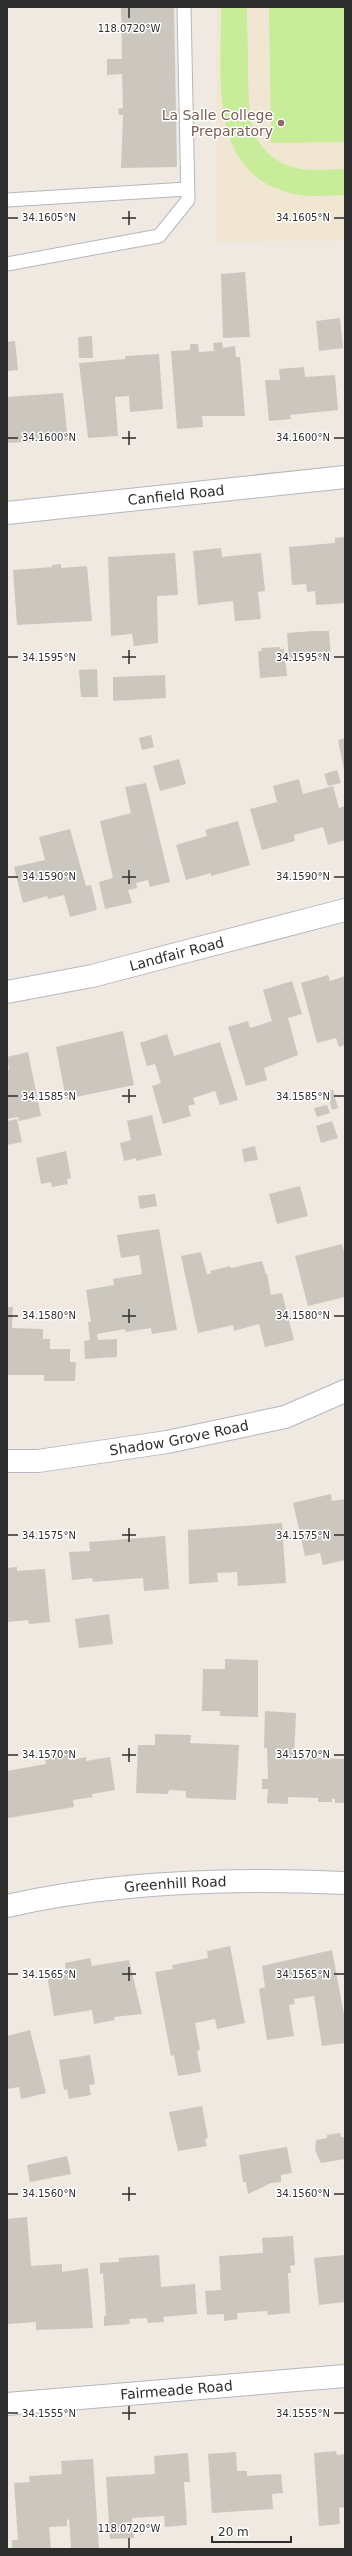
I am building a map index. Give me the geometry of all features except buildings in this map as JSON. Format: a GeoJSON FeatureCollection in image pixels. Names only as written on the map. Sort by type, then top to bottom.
{"type":"FeatureCollection","features":[{"type":"Feature","properties":{"kind":"street","name":"Canfield Road"},"geometry":{"type":"LineString","coordinates":[[7,513],[345,477]]}},
{"type":"Feature","properties":{"kind":"street","name":"Landfair Road"},"geometry":{"type":"LineString","coordinates":[[7,992],[92,976],[345,910]]}},
{"type":"Feature","properties":{"kind":"street","name":"Shadow Grove Road"},"geometry":{"type":"LineString","coordinates":[[7,1460],[38,1461],[174,1441],[285,1417],[345,1391]]}},
{"type":"Feature","properties":{"kind":"street","name":"Greenhill Road"},"geometry":{"type":"LineString","coordinates":[[7,1906],[134,1886],[297,1881],[345,1883]]}},
{"type":"Feature","properties":{"kind":"street","name":"Fairmeade Road"},"geometry":{"type":"LineString","coordinates":[[7,2404],[345,2376]]}},
{"type":"Feature","properties":{"kind":"lane"},"geometry":{"type":"LineString","coordinates":[[7,264],[159,236],[188,200],[184,7]]}},
{"type":"Feature","properties":{"kind":"lane"},"geometry":{"type":"LineString","coordinates":[[7,200],[187,189]]}},
{"type":"Feature","properties":{"kind":"shaded area","name":"La Salle College Preparatory"},"geometry":{"type":"Polygon","coordinates":[[[217,7],[345,7],[345,240],[216,242],[217,7]]]}},
{"type":"Feature","properties":{"kind":"green space"},"geometry":{"type":"Polygon","coordinates":[[[221,7],[247,7],[250,115],[253,129],[258,141],[266,152],[278,160],[299,169],[345,169],[345,195],[300,195],[269,185],[248,169],[234,147],[225,122],[221,93],[221,7]]]}},
{"type":"Feature","properties":{"kind":"green space"},"geometry":{"type":"Polygon","coordinates":[[[269,7],[345,7],[345,142],[271,143],[269,7]]]}},
{"type":"Feature","properties":{"kind":"place","name":"La Salle College Preparatory"},"geometry":{"type":"Point","coordinates":[281,123]}}]}
